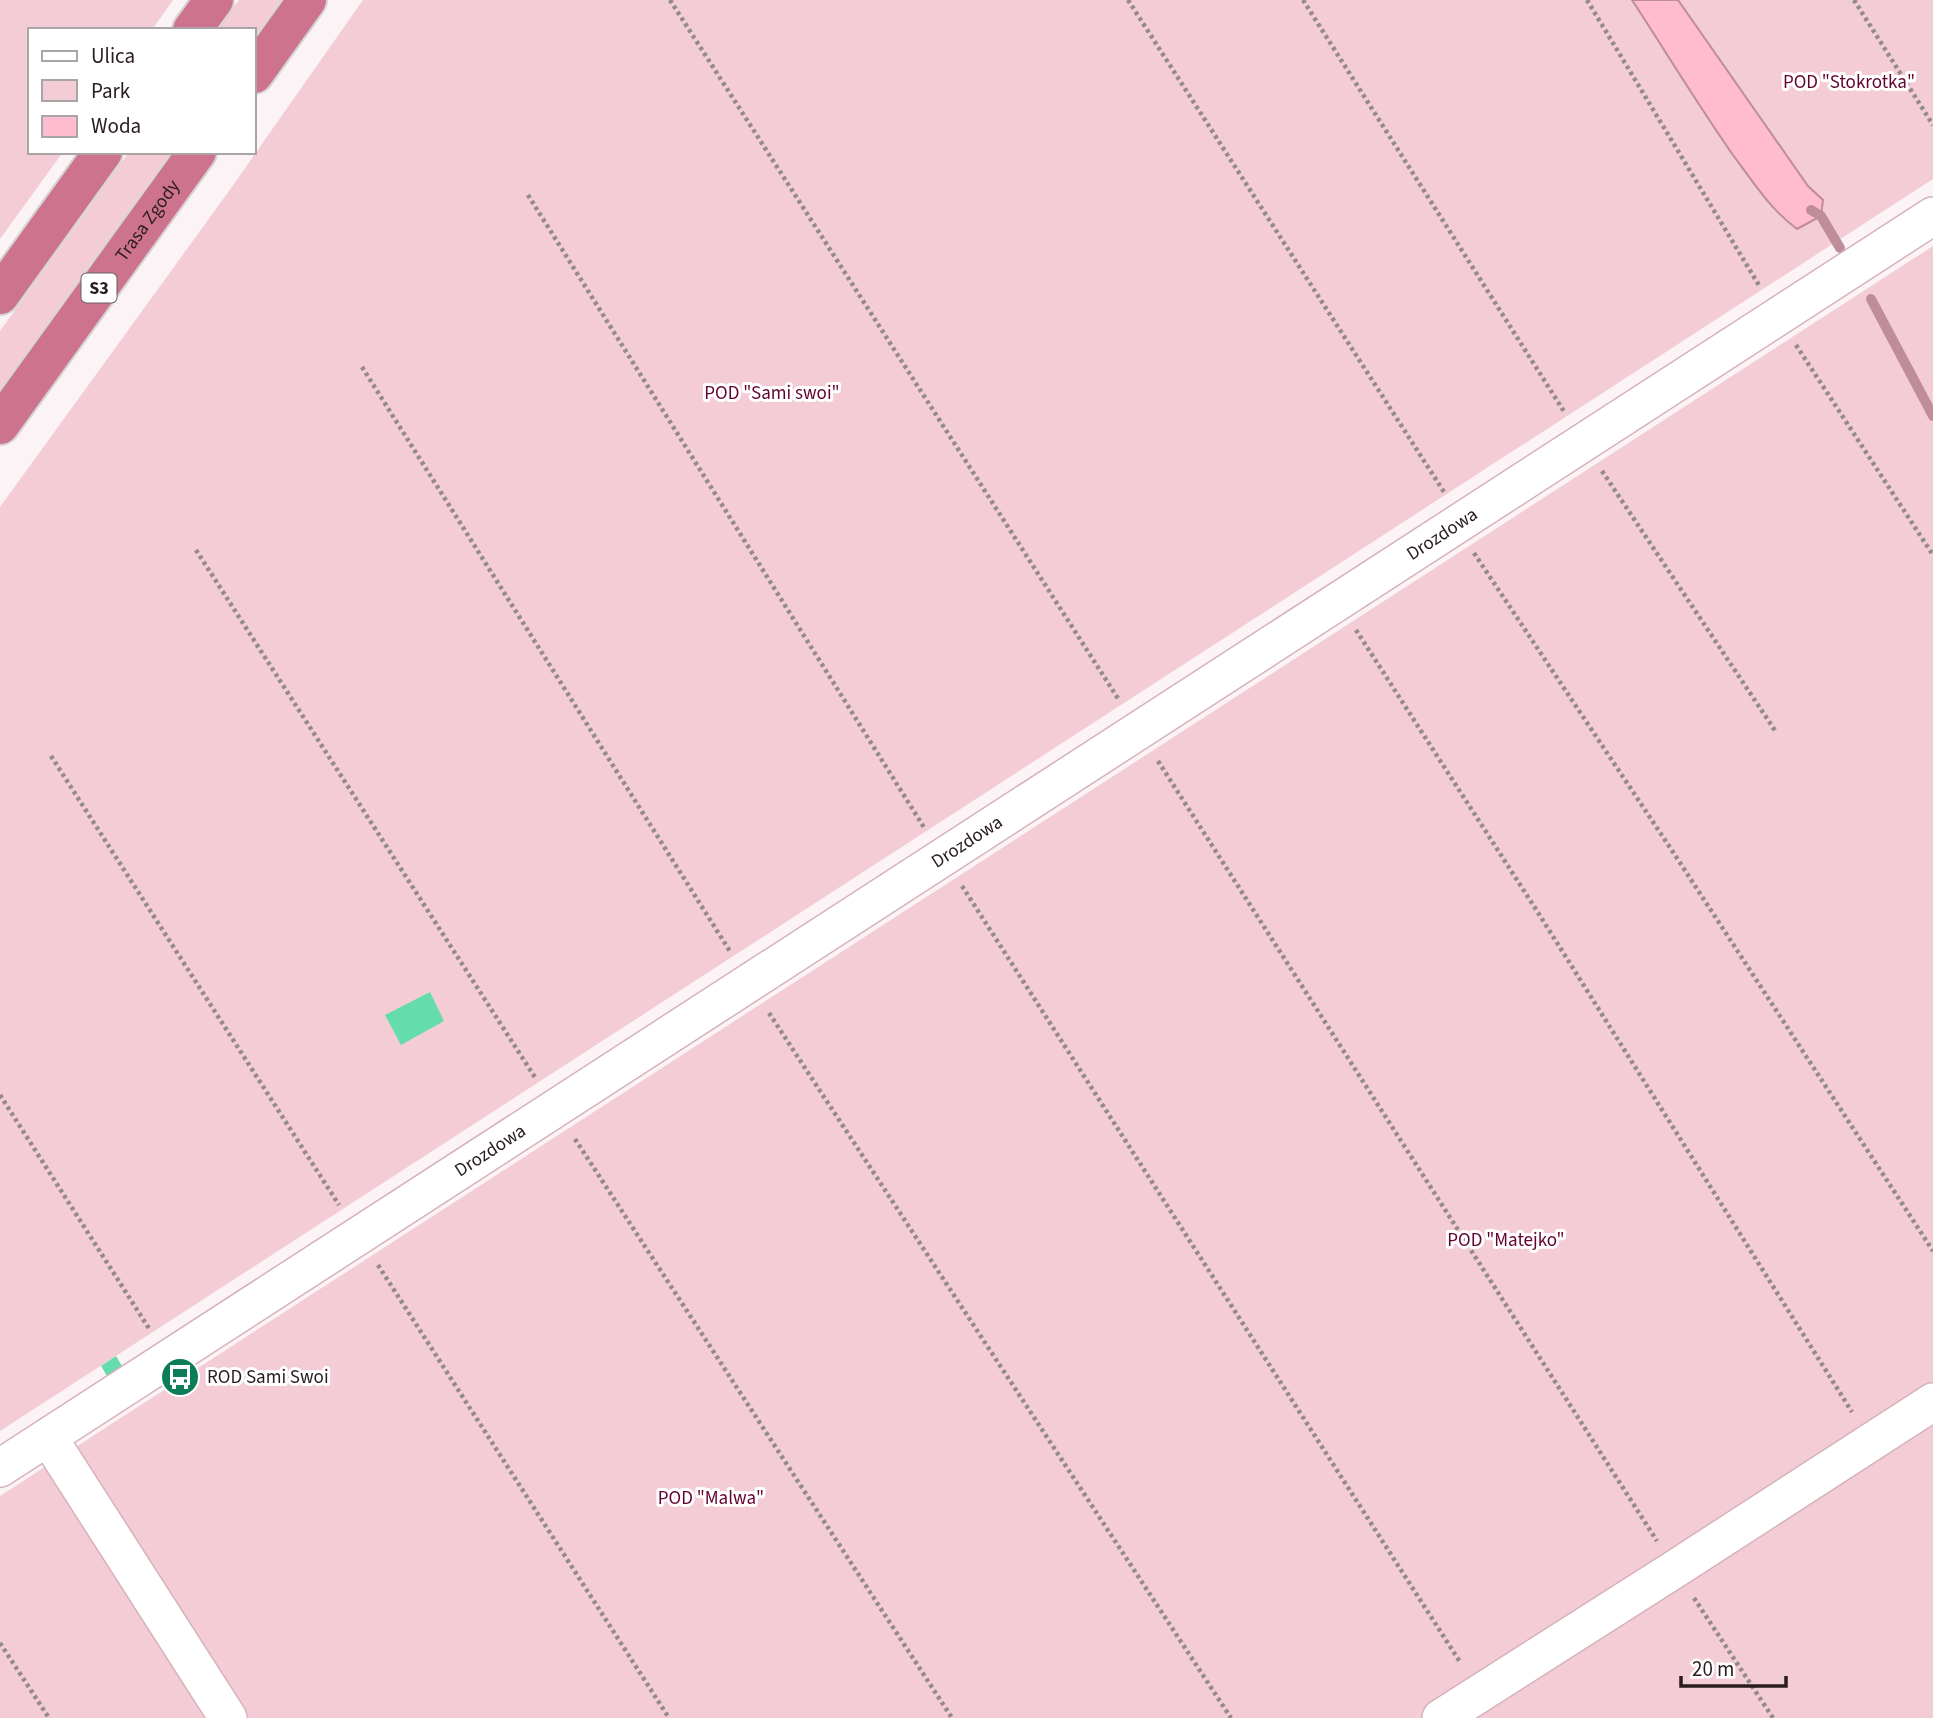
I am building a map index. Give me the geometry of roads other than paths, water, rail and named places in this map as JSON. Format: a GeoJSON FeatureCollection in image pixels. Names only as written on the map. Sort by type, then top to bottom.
{"type":"FeatureCollection","features":[{"type":"Feature","properties":{"kind":"highway"},"geometry":{"type":"LineString","coordinates":[[193,28],[214,0]]}},
{"type":"Feature","properties":{"kind":"highway"},"geometry":{"type":"LineString","coordinates":[[256,71],[307,0]]}},
{"type":"Feature","properties":{"kind":"highway"},"geometry":{"type":"LineString","coordinates":[[0,295],[102,154]]}},
{"type":"Feature","properties":{"kind":"highway","name":"Trasa Zgody"},"geometry":{"type":"LineString","coordinates":[[0,425],[196,154]]}},
{"type":"Feature","properties":{"kind":"street","name":"Drozdowa"},"geometry":{"type":"LineString","coordinates":[[0,1468],[1933,216]]}},
{"type":"Feature","properties":{"kind":"street"},"geometry":{"type":"LineString","coordinates":[[1441,1718],[1933,1402]]}},
{"type":"Feature","properties":{"kind":"street"},"geometry":{"type":"LineString","coordinates":[[48,1437],[228,1718]]}},
{"type":"Feature","properties":{"kind":"water"},"geometry":{"type":"Polygon","coordinates":[[[1632,0],[1678,0],[1808,186],[1823,200],[1821,216],[1797,229],[1770,204],[1720,136],[1632,0]]]}},
{"type":"Feature","properties":{"kind":"waterway"},"geometry":{"type":"LineString","coordinates":[[1811,210],[1821,216],[1840,248]]}},
{"type":"Feature","properties":{"kind":"waterway"},"geometry":{"type":"LineString","coordinates":[[1871,299],[1933,416]]}},
{"type":"Feature","properties":{"kind":"place","name":"ROD Sami Swoi"},"geometry":{"type":"Point","coordinates":[180,1377]}},
{"type":"Feature","properties":{"kind":"park label","name":"POD \"Stokrotka\""},"geometry":{"type":"Point","coordinates":[1849,82]}},
{"type":"Feature","properties":{"kind":"park label","name":"POD \"Sami swoi\""},"geometry":{"type":"Point","coordinates":[772,393]}},
{"type":"Feature","properties":{"kind":"park label","name":"POD \"Matejko\""},"geometry":{"type":"Point","coordinates":[1506,1240]}},
{"type":"Feature","properties":{"kind":"park label","name":"POD \"Malwa\""},"geometry":{"type":"Point","coordinates":[711,1498]}}]}
